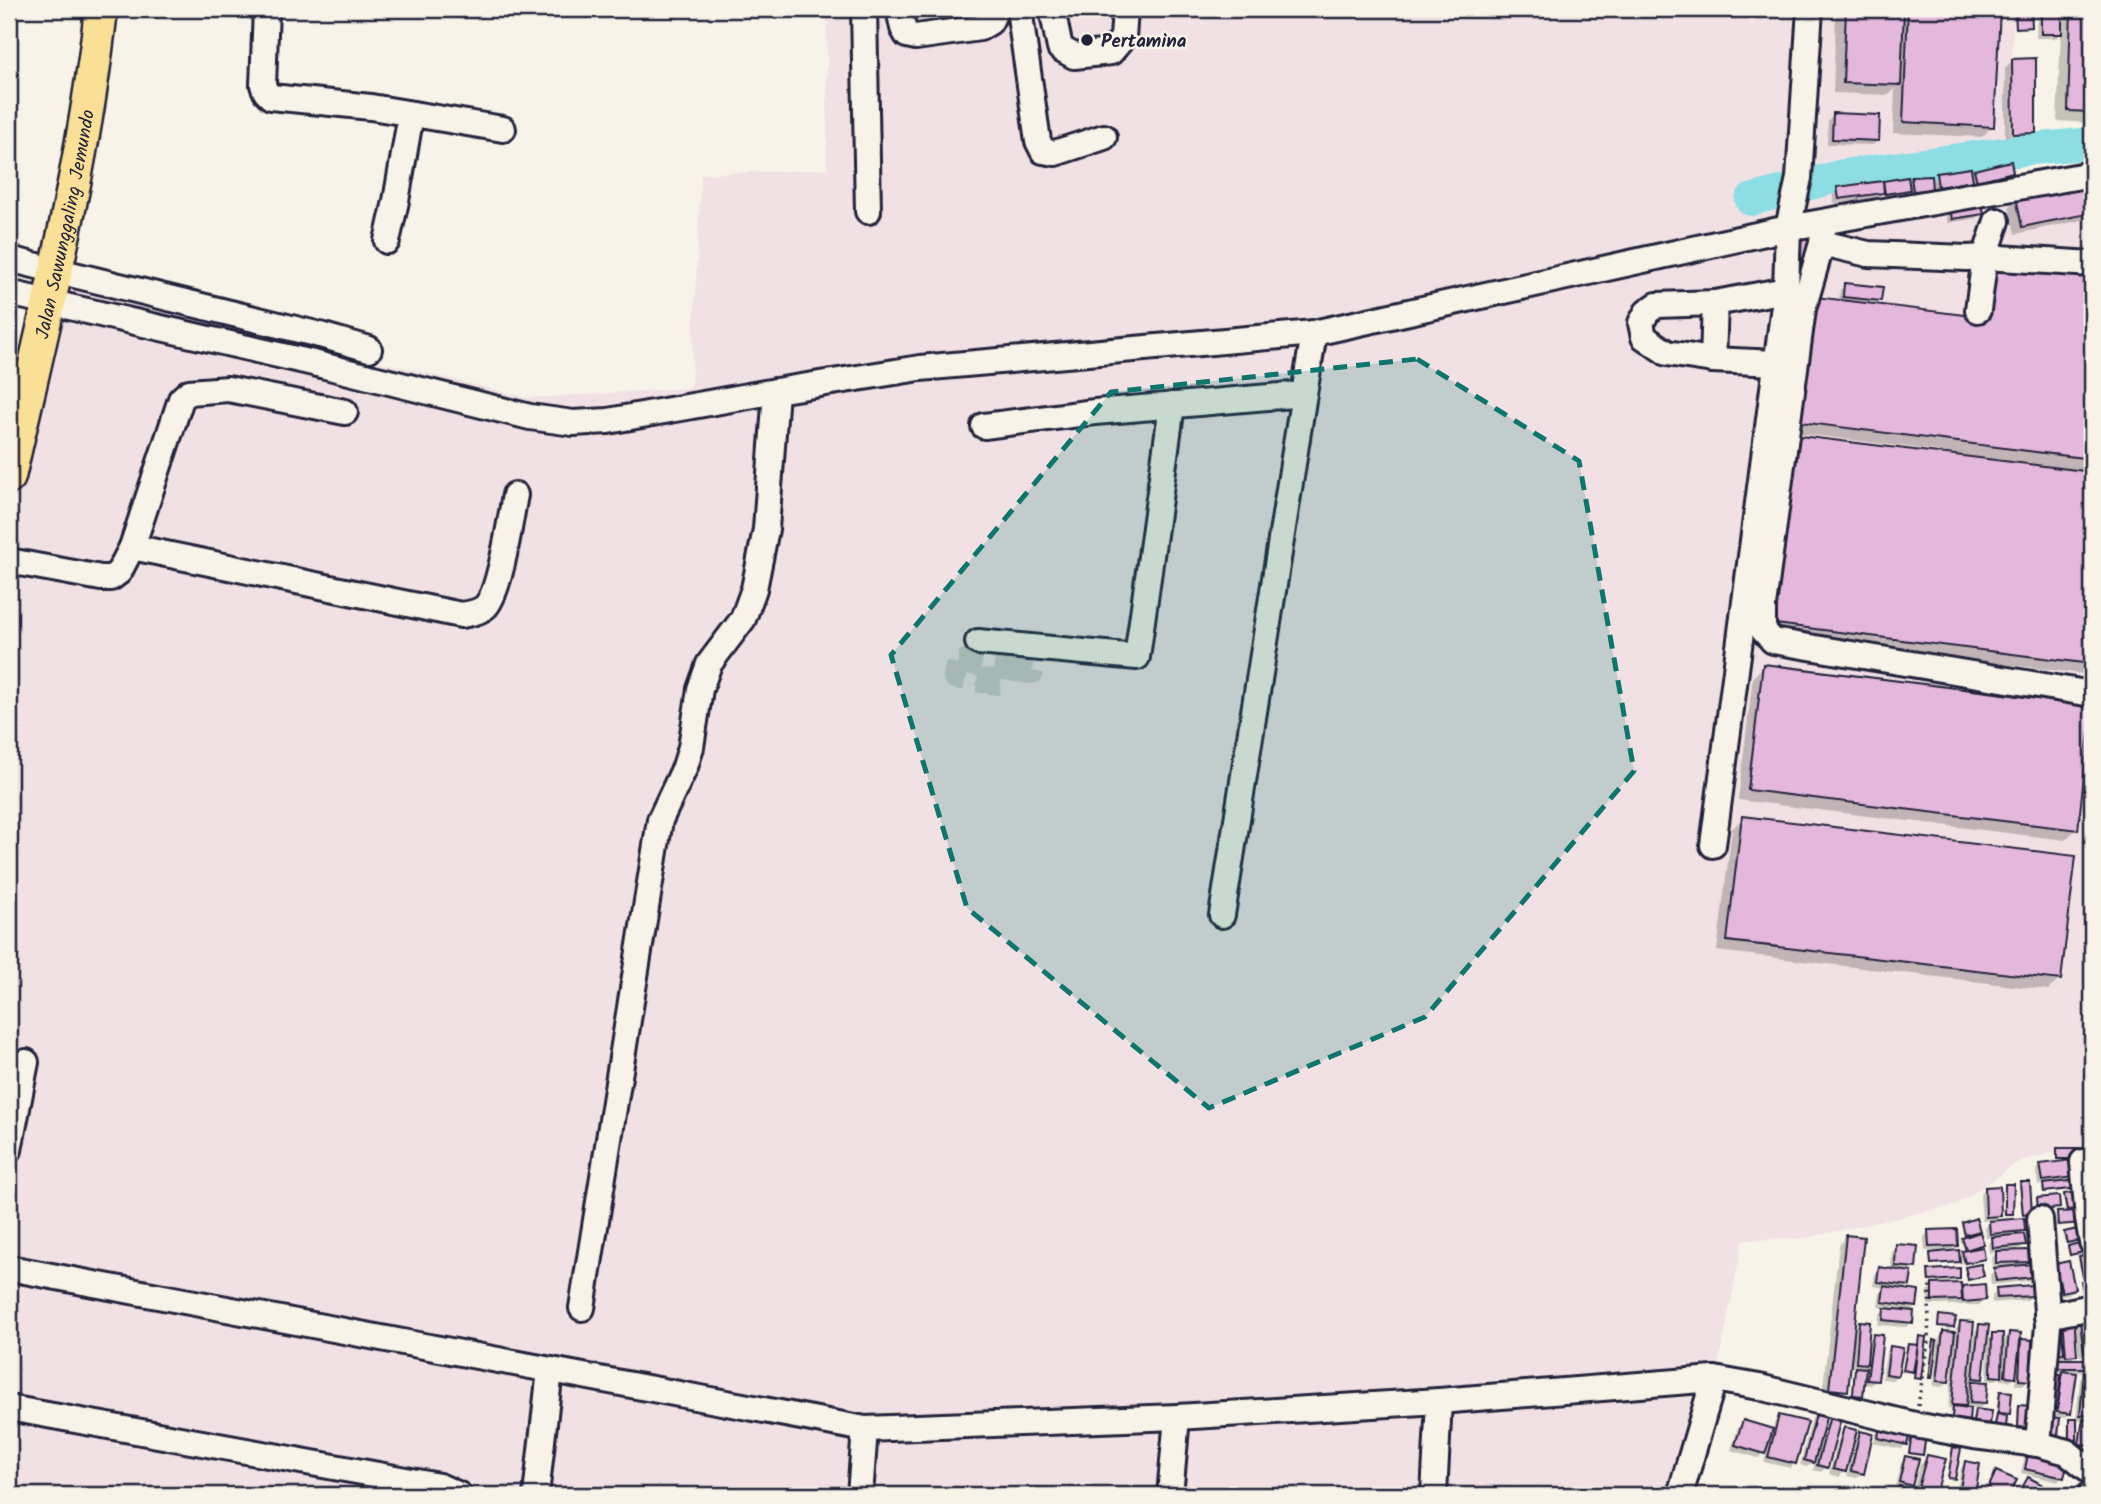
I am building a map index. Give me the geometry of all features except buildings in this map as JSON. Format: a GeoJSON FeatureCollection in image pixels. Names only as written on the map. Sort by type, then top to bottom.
{"type":"FeatureCollection","features":[{"type":"Feature","properties":{"kind":"main road","name":"Jalan Sawunggaling Jemundo"},"geometry":{"type":"LineString","coordinates":[[9,477],[69,212],[94,74],[101,9]]}},
{"type":"Feature","properties":{"kind":"street"},"geometry":{"type":"LineString","coordinates":[[266,9],[264,85],[271,97],[371,107],[503,129]]}},
{"type":"Feature","properties":{"kind":"street"},"geometry":{"type":"LineString","coordinates":[[864,9],[868,211]]}},
{"type":"Feature","properties":{"kind":"street"},"geometry":{"type":"LineString","coordinates":[[899,9],[907,35],[916,37],[979,28],[990,22],[996,9]]}},
{"type":"Feature","properties":{"kind":"street"},"geometry":{"type":"LineString","coordinates":[[1020,9],[1038,141],[1043,151],[1055,153],[1104,137]]}},
{"type":"Feature","properties":{"kind":"street"},"geometry":{"type":"LineString","coordinates":[[1052,9],[1060,48],[1074,56],[1111,52],[1123,38],[1125,9]]}},
{"type":"Feature","properties":{"kind":"street"},"geometry":{"type":"LineString","coordinates":[[1713,845],[1786,290],[1788,228],[1798,189],[1810,9]]}},
{"type":"Feature","properties":{"kind":"street"},"geometry":{"type":"LineString","coordinates":[[387,241],[411,114]]}},
{"type":"Feature","properties":{"kind":"street"},"geometry":{"type":"LineString","coordinates":[[9,259],[52,287],[317,348],[530,416],[573,423],[608,421],[920,368],[1314,333],[1788,228],[1823,232],[2092,174]]}},
{"type":"Feature","properties":{"kind":"street"},"geometry":{"type":"LineString","coordinates":[[1978,310],[1985,257],[1997,221]]}},
{"type":"Feature","properties":{"kind":"street"},"geometry":{"type":"LineString","coordinates":[[1823,232],[1868,254],[1985,257],[2092,264]]}},
{"type":"Feature","properties":{"kind":"street"},"geometry":{"type":"LineString","coordinates":[[1823,232],[1803,309],[1762,606],[1763,630],[1773,641],[2092,694]]}},
{"type":"Feature","properties":{"kind":"street"},"geometry":{"type":"LineString","coordinates":[[9,293],[52,287]]}},
{"type":"Feature","properties":{"kind":"street"},"geometry":{"type":"LineString","coordinates":[[1776,363],[1713,360],[1667,353],[1644,337],[1641,323],[1647,312],[1657,305],[1715,303],[1786,290]]}},
{"type":"Feature","properties":{"kind":"street"},"geometry":{"type":"LineString","coordinates":[[1713,360],[1715,303]]}},
{"type":"Feature","properties":{"kind":"street"},"geometry":{"type":"LineString","coordinates":[[1222,915],[1314,333]]}},
{"type":"Feature","properties":{"kind":"street"},"geometry":{"type":"LineString","coordinates":[[317,348],[369,349]]}},
{"type":"Feature","properties":{"kind":"street"},"geometry":{"type":"LineString","coordinates":[[9,561],[101,579],[111,578],[119,572],[132,547],[181,399],[189,392],[228,389],[345,412]]}},
{"type":"Feature","properties":{"kind":"street"},"geometry":{"type":"LineString","coordinates":[[582,1308],[660,820],[685,767],[691,747],[699,689],[709,664],[743,620],[754,589],[766,529],[776,391]]}},
{"type":"Feature","properties":{"kind":"street"},"geometry":{"type":"LineString","coordinates":[[984,426],[1095,412],[1304,394]]}},
{"type":"Feature","properties":{"kind":"street"},"geometry":{"type":"LineString","coordinates":[[978,642],[1137,657],[1171,405]]}},
{"type":"Feature","properties":{"kind":"street"},"geometry":{"type":"LineString","coordinates":[[132,547],[461,615],[472,614],[485,607],[495,589],[515,495]]}},
{"type":"Feature","properties":{"kind":"street"},"geometry":{"type":"LineString","coordinates":[[9,1150],[26,1062]]}},
{"type":"Feature","properties":{"kind":"street"},"geometry":{"type":"LineString","coordinates":[[2083,1162],[2092,1242]]}},
{"type":"Feature","properties":{"kind":"street"},"geometry":{"type":"LineString","coordinates":[[2038,1444],[2047,1317],[2040,1219]]}},
{"type":"Feature","properties":{"kind":"street"},"geometry":{"type":"LineString","coordinates":[[9,1268],[865,1429],[1177,1417],[1439,1401],[1714,1379],[1759,1387],[1915,1425],[2038,1444],[2067,1452],[2092,1472]]}},
{"type":"Feature","properties":{"kind":"street"},"geometry":{"type":"LineString","coordinates":[[2047,1317],[2092,1307]]}},
{"type":"Feature","properties":{"kind":"street"},"geometry":{"type":"LineString","coordinates":[[536,1495],[550,1370]]}},
{"type":"Feature","properties":{"kind":"street"},"geometry":{"type":"LineString","coordinates":[[1679,1495],[1714,1379]]}},
{"type":"Feature","properties":{"kind":"street"},"geometry":{"type":"LineString","coordinates":[[1434,1495],[1439,1401]]}},
{"type":"Feature","properties":{"kind":"street"},"geometry":{"type":"LineString","coordinates":[[9,1408],[439,1486],[459,1495]]}},
{"type":"Feature","properties":{"kind":"street"},"geometry":{"type":"LineString","coordinates":[[1170,1495],[1177,1417]]}},
{"type":"Feature","properties":{"kind":"street"},"geometry":{"type":"LineString","coordinates":[[860,1495],[865,1429]]}},
{"type":"Feature","properties":{"kind":"path"},"geometry":{"type":"LineString","coordinates":[[1915,1425],[1928,1341],[1930,1283]]}},
{"type":"Feature","properties":{"kind":"highlighted area"},"geometry":{"type":"Polygon","coordinates":[[[1417,359],[1579,461],[1634,771],[1425,1017],[1209,1108],[967,908],[891,655],[1111,392],[1417,359]]]}},
{"type":"Feature","properties":{"kind":"shaded area"},"geometry":{"type":"Polygon","coordinates":[[[855,9],[2014,9],[2007,175],[2092,160],[2092,1144],[2020,1161],[1956,1205],[1805,1238],[1743,1240],[1712,1396],[1676,1495],[9,1495],[9,411],[39,417],[68,286],[528,398],[691,388],[701,174],[827,169],[827,14],[855,9]]]}},
{"type":"Feature","properties":{"kind":"waterway"},"geometry":{"type":"LineString","coordinates":[[1751,200],[1843,175],[2092,143]]}},
{"type":"Feature","properties":{"kind":"tunnel"},"geometry":{"type":"LineString","coordinates":[[1009,669],[1032,672],[1036,647]]}},
{"type":"Feature","properties":{"kind":"tunnel"},"geometry":{"type":"LineString","coordinates":[[958,661],[1009,669],[1006,684],[955,677],[958,661]]}},
{"type":"Feature","properties":{"kind":"place","name":"Pertamina"},"geometry":{"type":"Point","coordinates":[1087,40]}}]}
